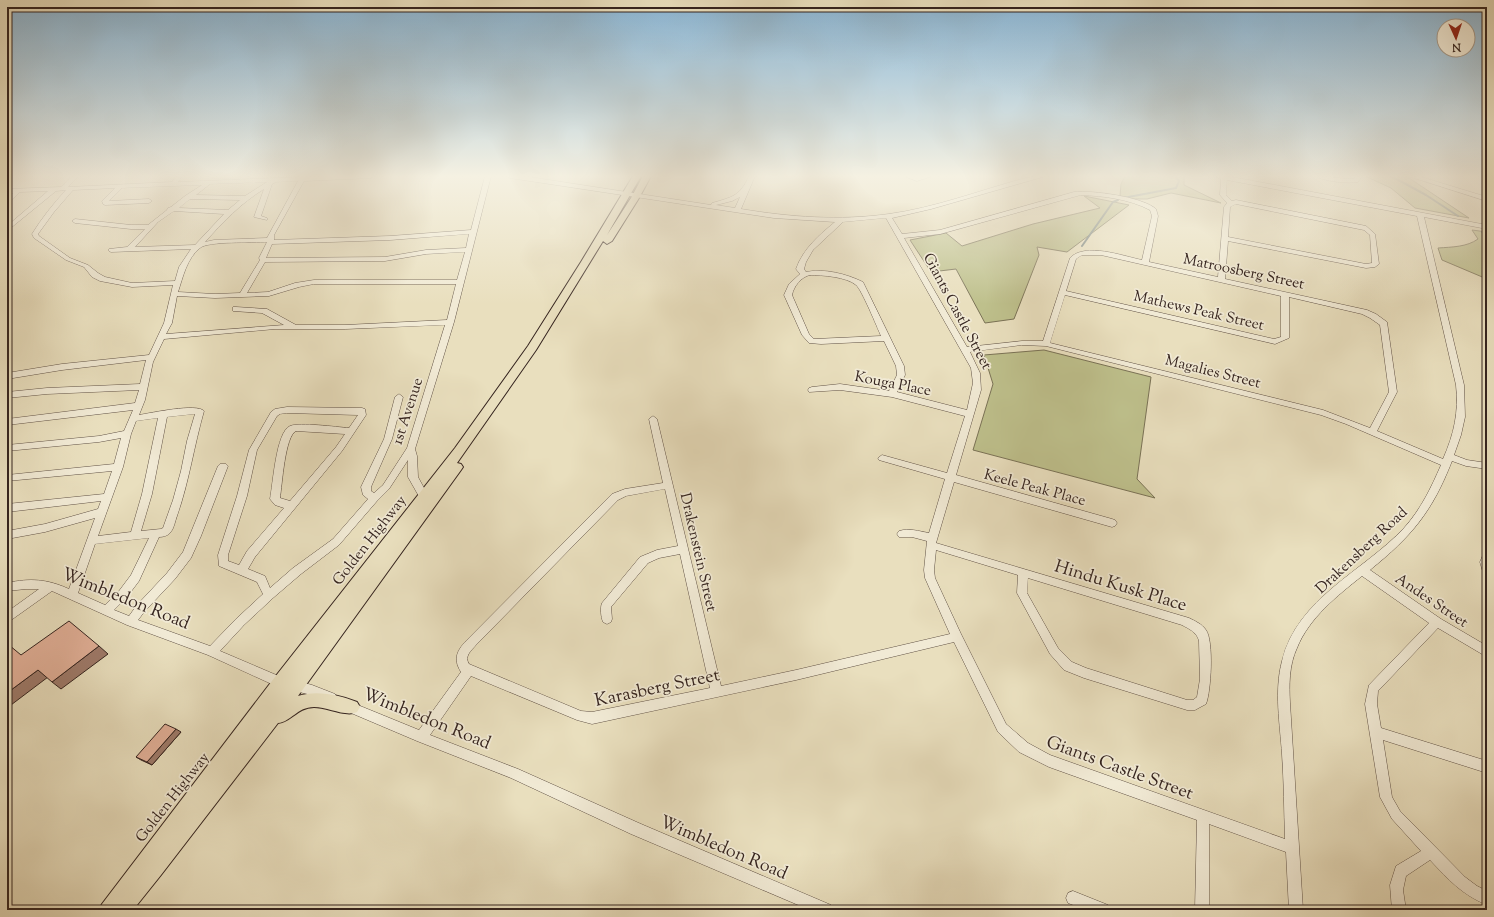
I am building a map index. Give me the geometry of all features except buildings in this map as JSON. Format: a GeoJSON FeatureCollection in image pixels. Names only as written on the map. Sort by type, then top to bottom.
{"type":"FeatureCollection","features":[{"type":"Feature","properties":{"kind":"main road","name":"Golden Highway"},"geometry":{"type":"LineString","coordinates":[[108,910],[280,682],[459,451],[532,348],[612,219]]}},
{"type":"Feature","properties":{"kind":"main road","name":"Golden Highway"},"geometry":{"type":"LineString","coordinates":[[121,910],[297,686],[494,415],[539,349],[621,219]]}},
{"type":"Feature","properties":{"kind":"main road"},"geometry":{"type":"LineString","coordinates":[[264,728],[292,706],[310,699],[352,707]]}},
{"type":"Feature","properties":{"kind":"street"},"geometry":{"type":"LineString","coordinates":[[7,229],[19,219]]}},
{"type":"Feature","properties":{"kind":"street"},"geometry":{"type":"LineString","coordinates":[[45,219],[35,234],[36,237],[68,259],[86,266],[95,275],[103,279],[132,285],[177,283]]}},
{"type":"Feature","properties":{"kind":"street"},"geometry":{"type":"LineString","coordinates":[[129,249],[148,227],[158,219]]}},
{"type":"Feature","properties":{"kind":"street"},"geometry":{"type":"LineString","coordinates":[[72,594],[118,467],[126,434],[144,387],[151,357],[168,323],[174,294],[183,267],[192,252],[223,219]]}},
{"type":"Feature","properties":{"kind":"street"},"geometry":{"type":"LineString","coordinates":[[243,294],[263,260],[262,258],[281,219]]}},
{"type":"Feature","properties":{"kind":"street","name":"1st Avenue"},"geometry":{"type":"LineString","coordinates":[[212,652],[240,622],[269,595],[297,571],[336,542],[374,498],[386,487],[411,449],[450,322],[477,219]]}},
{"type":"Feature","properties":{"kind":"street"},"geometry":{"type":"LineString","coordinates":[[796,219],[840,220],[854,219]]}},
{"type":"Feature","properties":{"kind":"street","name":"Giants Castle Street"},"geometry":{"type":"LineString","coordinates":[[890,219],[965,350],[976,372],[979,383],[931,541],[929,570],[930,578],[957,637],[1002,728],[1023,746],[1038,756],[1070,769],[1293,848]]}},
{"type":"Feature","properties":{"kind":"street"},"geometry":{"type":"LineString","coordinates":[[900,236],[940,232],[987,219]]}},
{"type":"Feature","properties":{"kind":"street"},"geometry":{"type":"LineString","coordinates":[[1145,263],[1154,219]]}},
{"type":"Feature","properties":{"kind":"street"},"geometry":{"type":"LineString","coordinates":[[1221,280],[1226,219]]}},
{"type":"Feature","properties":{"kind":"street"},"geometry":{"type":"LineString","coordinates":[[1225,238],[1366,266],[1376,264],[1373,235],[1366,228],[1320,219]]}},
{"type":"Feature","properties":{"kind":"street","name":"Drakensberg Road"},"geometry":{"type":"LineString","coordinates":[[1296,910],[1284,686],[1287,662],[1291,649],[1305,623],[1327,601],[1406,532],[1421,514],[1436,490],[1460,426],[1462,401],[1458,378],[1421,219]]}},
{"type":"Feature","properties":{"kind":"street"},"geometry":{"type":"LineString","coordinates":[[1445,219],[1487,227]]}},
{"type":"Feature","properties":{"kind":"street"},"geometry":{"type":"LineString","coordinates":[[804,274],[800,269],[803,260],[814,246],[840,220]]}},
{"type":"Feature","properties":{"kind":"street"},"geometry":{"type":"LineString","coordinates":[[75,221],[131,227],[148,227]]}},
{"type":"Feature","properties":{"kind":"street"},"geometry":{"type":"LineString","coordinates":[[111,250],[198,247],[214,242],[390,238],[473,232]]}},
{"type":"Feature","properties":{"kind":"street"},"geometry":{"type":"LineString","coordinates":[[263,260],[385,259],[426,252],[469,250]]}},
{"type":"Feature","properties":{"kind":"street","name":"Matroosberg Street"},"geometry":{"type":"LineString","coordinates":[[1046,344],[1073,258],[1082,253],[1100,253],[1364,312],[1373,316],[1384,324],[1393,392],[1372,432]]}},
{"type":"Feature","properties":{"kind":"street"},"geometry":{"type":"LineString","coordinates":[[886,338],[821,342],[811,340],[806,335],[788,295],[790,288],[804,274],[815,273],[850,278],[863,288],[900,366],[901,370],[899,380],[892,394]]}},
{"type":"Feature","properties":{"kind":"street"},"geometry":{"type":"LineString","coordinates":[[174,294],[202,296],[273,293],[298,285],[314,282],[460,282]]}},
{"type":"Feature","properties":{"kind":"street","name":"Mathews Peak Street"},"geometry":{"type":"LineString","coordinates":[[1062,292],[1275,342],[1285,338],[1285,294]]}},
{"type":"Feature","properties":{"kind":"street"},"geometry":{"type":"LineString","coordinates":[[236,310],[264,311],[294,326]]}},
{"type":"Feature","properties":{"kind":"street"},"geometry":{"type":"LineString","coordinates":[[162,337],[275,326],[345,327],[450,322]]}},
{"type":"Feature","properties":{"kind":"street","name":"Magalies Street"},"geometry":{"type":"LineString","coordinates":[[965,350],[1022,343],[1046,344],[1323,413],[1447,460],[1487,466]]}},
{"type":"Feature","properties":{"kind":"street"},"geometry":{"type":"LineString","coordinates":[[7,376],[62,367],[151,357]]}},
{"type":"Feature","properties":{"kind":"street"},"geometry":{"type":"LineString","coordinates":[[7,395],[47,391],[144,387]]}},
{"type":"Feature","properties":{"kind":"street","name":"Kouga Place"},"geometry":{"type":"LineString","coordinates":[[812,390],[840,387],[892,394],[969,414]]}},
{"type":"Feature","properties":{"kind":"street"},"geometry":{"type":"LineString","coordinates":[[374,498],[366,492],[366,487],[388,438],[400,397]]}},
{"type":"Feature","properties":{"kind":"street"},"geometry":{"type":"LineString","coordinates":[[7,422],[138,406]]}},
{"type":"Feature","properties":{"kind":"street"},"geometry":{"type":"LineString","coordinates":[[91,541],[163,533],[167,530],[178,500],[186,471],[191,441],[200,411],[191,410],[133,419]]}},
{"type":"Feature","properties":{"kind":"street"},"geometry":{"type":"LineString","coordinates":[[243,571],[244,565],[251,554],[339,449],[362,415],[362,411],[278,411],[274,414],[253,450],[242,496],[223,555],[223,563],[261,579],[269,595]]}},
{"type":"Feature","properties":{"kind":"street"},"geometry":{"type":"LineString","coordinates":[[135,535],[148,488],[163,414]]}},
{"type":"Feature","properties":{"kind":"street","name":"Drakenstein Street"},"geometry":{"type":"LineString","coordinates":[[653,419],[669,485],[682,549],[717,692]]}},
{"type":"Feature","properties":{"kind":"street"},"geometry":{"type":"LineString","coordinates":[[293,505],[282,504],[275,499],[281,456],[289,431],[293,428],[352,431]]}},
{"type":"Feature","properties":{"kind":"street"},"geometry":{"type":"LineString","coordinates":[[7,448],[99,439],[126,434]]}},
{"type":"Feature","properties":{"kind":"street"},"geometry":{"type":"LineString","coordinates":[[411,449],[413,456],[413,477],[424,497]]}},
{"type":"Feature","properties":{"kind":"street","name":"Keele Peak Place"},"geometry":{"type":"LineString","coordinates":[[882,458],[1112,523]]}},
{"type":"Feature","properties":{"kind":"street"},"geometry":{"type":"LineString","coordinates":[[131,622],[187,555],[196,536],[223,466]]}},
{"type":"Feature","properties":{"kind":"street"},"geometry":{"type":"LineString","coordinates":[[7,478],[118,467]]}},
{"type":"Feature","properties":{"kind":"street"},"geometry":{"type":"LineString","coordinates":[[422,737],[470,670],[465,668],[461,662],[464,651],[615,497],[625,493],[669,485]]}},
{"type":"Feature","properties":{"kind":"street"},"geometry":{"type":"LineString","coordinates":[[7,508],[107,497]]}},
{"type":"Feature","properties":{"kind":"street"},"geometry":{"type":"LineString","coordinates":[[7,535],[45,528],[102,512]]}},
{"type":"Feature","properties":{"kind":"street"},"geometry":{"type":"LineString","coordinates":[[902,534],[912,533],[931,541]]}},
{"type":"Feature","properties":{"kind":"street"},"geometry":{"type":"LineString","coordinates":[[107,610],[123,594],[135,578],[155,535]]}},
{"type":"Feature","properties":{"kind":"street","name":"Hindu Kusk Place"},"geometry":{"type":"LineString","coordinates":[[931,541],[1024,573],[1185,621],[1197,628],[1203,634],[1204,641],[1206,680],[1202,700],[1195,705],[1187,705],[1084,673],[1068,666],[1054,651],[1022,593],[1024,573]]}},
{"type":"Feature","properties":{"kind":"street"},"geometry":{"type":"LineString","coordinates":[[606,619],[606,606],[644,560],[658,554],[682,549]]}},
{"type":"Feature","properties":{"kind":"street"},"geometry":{"type":"LineString","coordinates":[[1487,558],[1485,562],[1487,569]]}},
{"type":"Feature","properties":{"kind":"street","name":"Andes Street"},"geometry":{"type":"LineString","coordinates":[[1362,570],[1437,622],[1487,652]]}},
{"type":"Feature","properties":{"kind":"street","name":"Wimbledon Road"},"geometry":{"type":"LineString","coordinates":[[7,587],[35,584],[51,586],[72,594],[131,622],[212,652],[280,682],[312,690],[422,737],[514,772],[636,829],[826,910]]}},
{"type":"Feature","properties":{"kind":"street"},"geometry":{"type":"LineString","coordinates":[[7,618],[51,586]]}},
{"type":"Feature","properties":{"kind":"street"},"geometry":{"type":"LineString","coordinates":[[1437,622],[1373,689],[1371,704],[1386,797],[1396,815],[1464,886],[1487,898]]}},
{"type":"Feature","properties":{"kind":"street","name":"Karasberg Street"},"geometry":{"type":"LineString","coordinates":[[470,670],[581,716],[592,718],[717,692],[957,637]]}},
{"type":"Feature","properties":{"kind":"street"},"geometry":{"type":"LineString","coordinates":[[1376,732],[1487,766]]}},
{"type":"Feature","properties":{"kind":"street"},"geometry":{"type":"LineString","coordinates":[[1202,910],[1203,816]]}},
{"type":"Feature","properties":{"kind":"street"},"geometry":{"type":"LineString","coordinates":[[1399,910],[1396,892],[1398,875],[1401,871],[1431,852]]}},
{"type":"Feature","properties":{"kind":"street"},"geometry":{"type":"LineString","coordinates":[[1073,898],[1103,910]]}},
{"type":"Feature","properties":{"kind":"green space"},"geometry":{"type":"Polygon","coordinates":[[[1055,219],[1111,219],[1067,252],[1037,247],[1039,255],[1014,319],[985,323],[956,269],[931,272],[910,240],[946,233],[962,246],[1055,219]]]}},
{"type":"Feature","properties":{"kind":"green space"},"geometry":{"type":"Polygon","coordinates":[[[1472,230],[1487,232],[1487,279],[1442,260],[1438,248],[1459,246],[1474,242],[1478,239],[1472,230]]]}},
{"type":"Feature","properties":{"kind":"green space"},"geometry":{"type":"Polygon","coordinates":[[[1044,350],[1151,377],[1137,479],[1155,498],[973,450],[993,384],[984,355],[1044,350]]]}},
{"type":"Feature","properties":{"kind":"waterway"},"geometry":{"type":"LineString","coordinates":[[1082,246],[1101,219]]}},
{"type":"Feature","properties":{"kind":"waterway"},"geometry":{"type":"LineString","coordinates":[[1482,232],[1487,236]]}}]}
